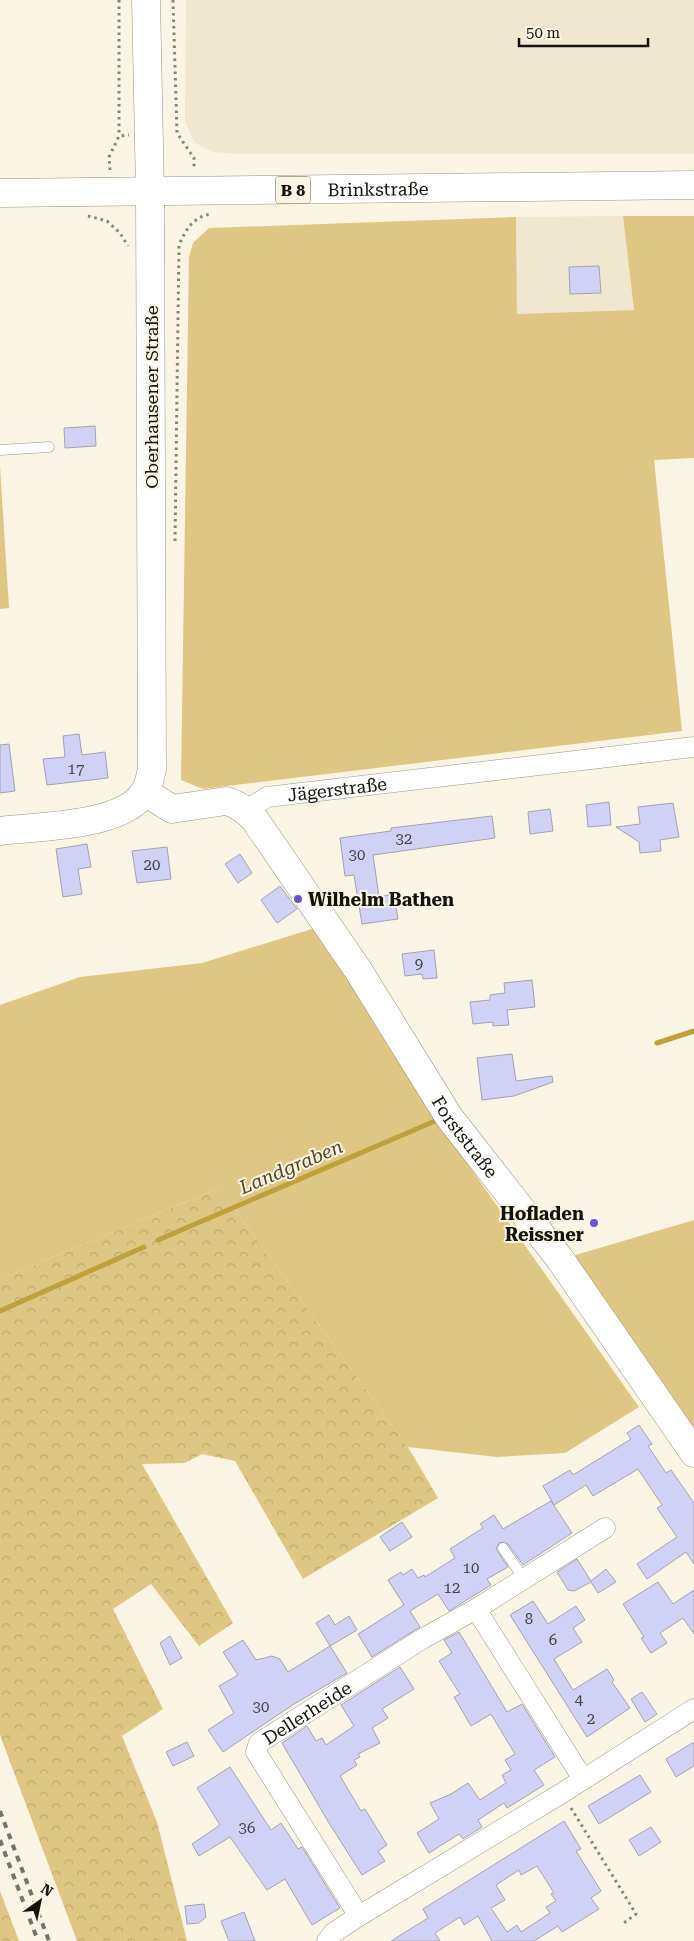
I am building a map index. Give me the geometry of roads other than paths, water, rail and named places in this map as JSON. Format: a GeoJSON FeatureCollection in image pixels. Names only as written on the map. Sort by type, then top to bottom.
{"type":"FeatureCollection","features":[{"type":"Feature","properties":{"kind":"main road","name":"Oberhausener Straße"},"geometry":{"type":"LineString","coordinates":[[144,792],[152,769],[154,751],[150,191],[146,0]]}},
{"type":"Feature","properties":{"kind":"main road","name":"Brinkstraße"},"geometry":{"type":"LineString","coordinates":[[0,192],[694,186]]}},
{"type":"Feature","properties":{"kind":"main road"},"geometry":{"type":"LineString","coordinates":[[0,831],[101,819],[118,814],[144,792],[172,809],[226,802],[234,803],[248,812]]}},
{"type":"Feature","properties":{"kind":"main road","name":"Forststraße"},"geometry":{"type":"LineString","coordinates":[[248,812],[358,970],[449,1117],[560,1260],[694,1453]]}},
{"type":"Feature","properties":{"kind":"street","name":"Jägerstraße"},"geometry":{"type":"LineString","coordinates":[[248,812],[267,797],[694,747]]}},
{"type":"Feature","properties":{"kind":"street","name":"Dellerheide"},"geometry":{"type":"LineString","coordinates":[[359,1916],[256,1752],[257,1747],[263,1739],[422,1639],[476,1609],[605,1528]]}},
{"type":"Feature","properties":{"kind":"street"},"geometry":{"type":"LineString","coordinates":[[476,1609],[583,1779]]}},
{"type":"Feature","properties":{"kind":"street"},"geometry":{"type":"LineString","coordinates":[[327,1941],[333,1933],[359,1916],[562,1793],[694,1709]]}},
{"type":"Feature","properties":{"kind":"lane"},"geometry":{"type":"LineString","coordinates":[[0,450],[50,447]]}},
{"type":"Feature","properties":{"kind":"lane"},"geometry":{"type":"LineString","coordinates":[[504,1548],[524,1579]]}},
{"type":"Feature","properties":{"kind":"waterway","name":"Landgraben"},"geometry":{"type":"LineString","coordinates":[[657,1043],[694,1031]]}},
{"type":"Feature","properties":{"kind":"waterway","name":"Landgraben"},"geometry":{"type":"LineString","coordinates":[[158,1240],[435,1121]]}},
{"type":"Feature","properties":{"kind":"waterway","name":"Landgraben"},"geometry":{"type":"LineString","coordinates":[[0,1311],[144,1247]]}},
{"type":"Feature","properties":{"kind":"railway"},"geometry":{"type":"LineString","coordinates":[[0,1811],[49,1941]]}},
{"type":"Feature","properties":{"kind":"railway"},"geometry":{"type":"LineString","coordinates":[[0,1840],[38,1941]]}},
{"type":"Feature","properties":{"kind":"place","name":"Wilhelm Bathen"},"geometry":{"type":"Point","coordinates":[298,899]}},
{"type":"Feature","properties":{"kind":"place","name":"Hofladen Reissner"},"geometry":{"type":"Point","coordinates":[594,1223]}}]}
